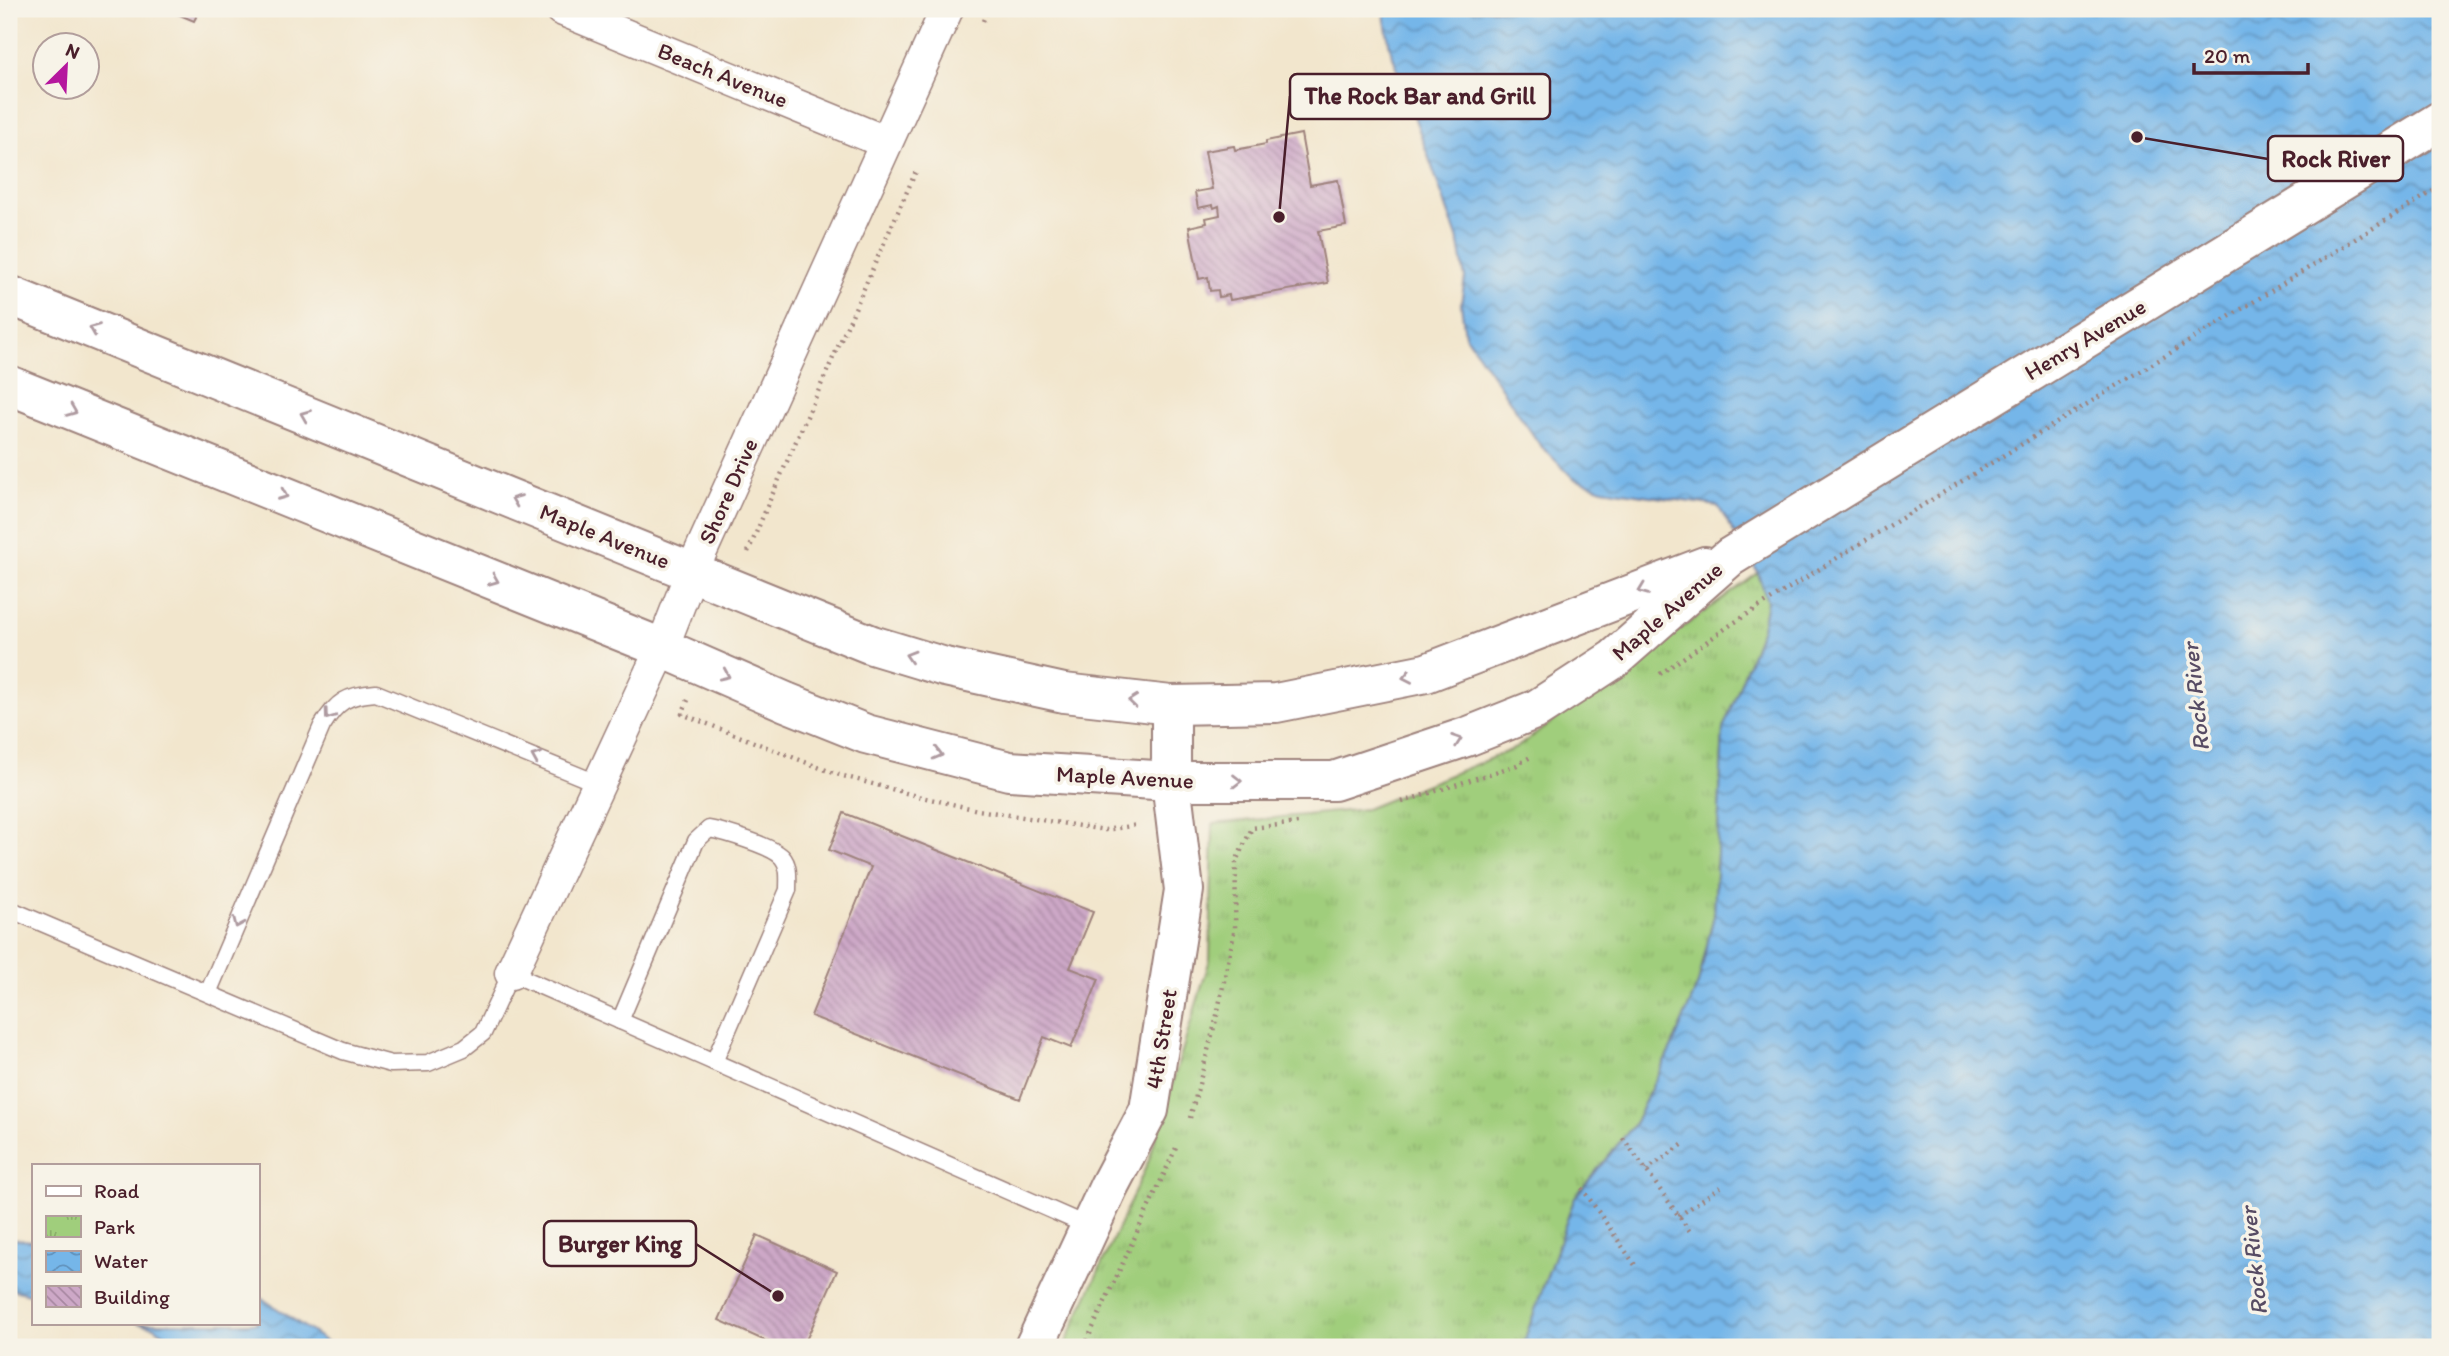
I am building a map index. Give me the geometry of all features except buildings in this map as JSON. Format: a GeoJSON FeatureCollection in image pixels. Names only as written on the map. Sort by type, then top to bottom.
{"type":"FeatureCollection","features":[{"type":"Feature","properties":{"kind":"street","name":"Beach Avenue"},"geometry":{"type":"LineString","coordinates":[[561,9],[885,142]]}},
{"type":"Feature","properties":{"kind":"street","name":"Shore Drive"},"geometry":{"type":"LineString","coordinates":[[511,973],[663,648],[692,571],[947,9]]}},
{"type":"Feature","properties":{"kind":"street","name":"Henry Avenue"},"geometry":{"type":"LineString","coordinates":[[1730,557],[2440,121]]}},
{"type":"Feature","properties":{"kind":"street","name":"Maple Avenue"},"geometry":{"type":"LineString","coordinates":[[9,295],[872,645],[945,667],[1064,693],[1171,705],[1276,703],[1426,673],[1730,557]]}},
{"type":"Feature","properties":{"kind":"street","name":"Maple Avenue"},"geometry":{"type":"LineString","coordinates":[[9,385],[663,648],[866,734],[1009,771],[1171,781],[1334,781],[1469,736],[1537,709],[1614,659],[1730,557]]}},
{"type":"Feature","properties":{"kind":"street","name":"4th Street"},"geometry":{"type":"LineString","coordinates":[[1034,1347],[1090,1227],[1150,1110],[1184,890],[1171,781],[1171,705]]}},
{"type":"Feature","properties":{"kind":"lane"},"geometry":{"type":"LineString","coordinates":[[208,993],[322,726],[333,708],[355,695],[376,693],[599,784]]}},
{"type":"Feature","properties":{"kind":"lane"},"geometry":{"type":"LineString","coordinates":[[620,1021],[696,841],[709,829],[734,834],[782,857],[789,873],[788,890],[715,1062]]}},
{"type":"Feature","properties":{"kind":"lane"},"geometry":{"type":"LineString","coordinates":[[9,909],[343,1051],[391,1064],[428,1063],[464,1048],[483,1033],[511,973],[1090,1227]]}},
{"type":"Feature","properties":{"kind":"path"},"geometry":{"type":"LineString","coordinates":[[982,22],[988,9]]}},
{"type":"Feature","properties":{"kind":"path"},"geometry":{"type":"LineString","coordinates":[[734,588],[769,502],[918,166]]}},
{"type":"Feature","properties":{"kind":"path"},"geometry":{"type":"LineString","coordinates":[[1732,624],[2440,187]]}},
{"type":"Feature","properties":{"kind":"path"},"geometry":{"type":"LineString","coordinates":[[702,665],[682,714],[836,775],[978,810],[1105,830],[1177,818]]}},
{"type":"Feature","properties":{"kind":"path"},"geometry":{"type":"LineString","coordinates":[[1623,1138],[1691,1233]]}},
{"type":"Feature","properties":{"kind":"path"},"geometry":{"type":"LineString","coordinates":[[1646,1170],[1685,1143]]}},
{"type":"Feature","properties":{"kind":"path"},"geometry":{"type":"LineString","coordinates":[[1679,1216],[1720,1187]]}},
{"type":"Feature","properties":{"kind":"path"},"geometry":{"type":"LineString","coordinates":[[1582,1188],[1634,1265]]}},
{"type":"Feature","properties":{"kind":"green space"},"geometry":{"type":"Polygon","coordinates":[[[1758,573],[1767,601],[1762,628],[1723,729],[1714,915],[1698,984],[1675,1040],[1633,1126],[1575,1197],[1522,1347],[1064,1347],[1149,1160],[1210,959],[1213,824],[1366,809],[1516,748],[1758,573]]]}},
{"type":"Feature","properties":{"kind":"water"},"geometry":{"type":"Polygon","coordinates":[[[1383,9],[2440,9],[2440,1347],[1522,1347],[1575,1197],[1633,1126],[1675,1040],[1698,984],[1714,915],[1723,729],[1762,628],[1767,601],[1758,573],[1718,506],[1602,489],[1574,479],[1540,445],[1465,335],[1461,304],[1465,278],[1459,243],[1390,48],[1383,9]]]}},
{"type":"Feature","properties":{"kind":"water"},"geometry":{"type":"Polygon","coordinates":[[[9,1239],[32,1241],[32,1295],[9,1289],[9,1239]]]}},
{"type":"Feature","properties":{"kind":"water"},"geometry":{"type":"Polygon","coordinates":[[[259,1296],[334,1347],[186,1347],[154,1327],[141,1324],[259,1324],[259,1296]]]}},
{"type":"Feature","properties":{"kind":"place","name":"Rock River"},"geometry":{"type":"Point","coordinates":[2137,137]}},
{"type":"Feature","properties":{"kind":"place","name":"The Rock Bar and Grill"},"geometry":{"type":"Point","coordinates":[1279,217]}},
{"type":"Feature","properties":{"kind":"place","name":"Burger King"},"geometry":{"type":"Point","coordinates":[778,1296]}}]}
